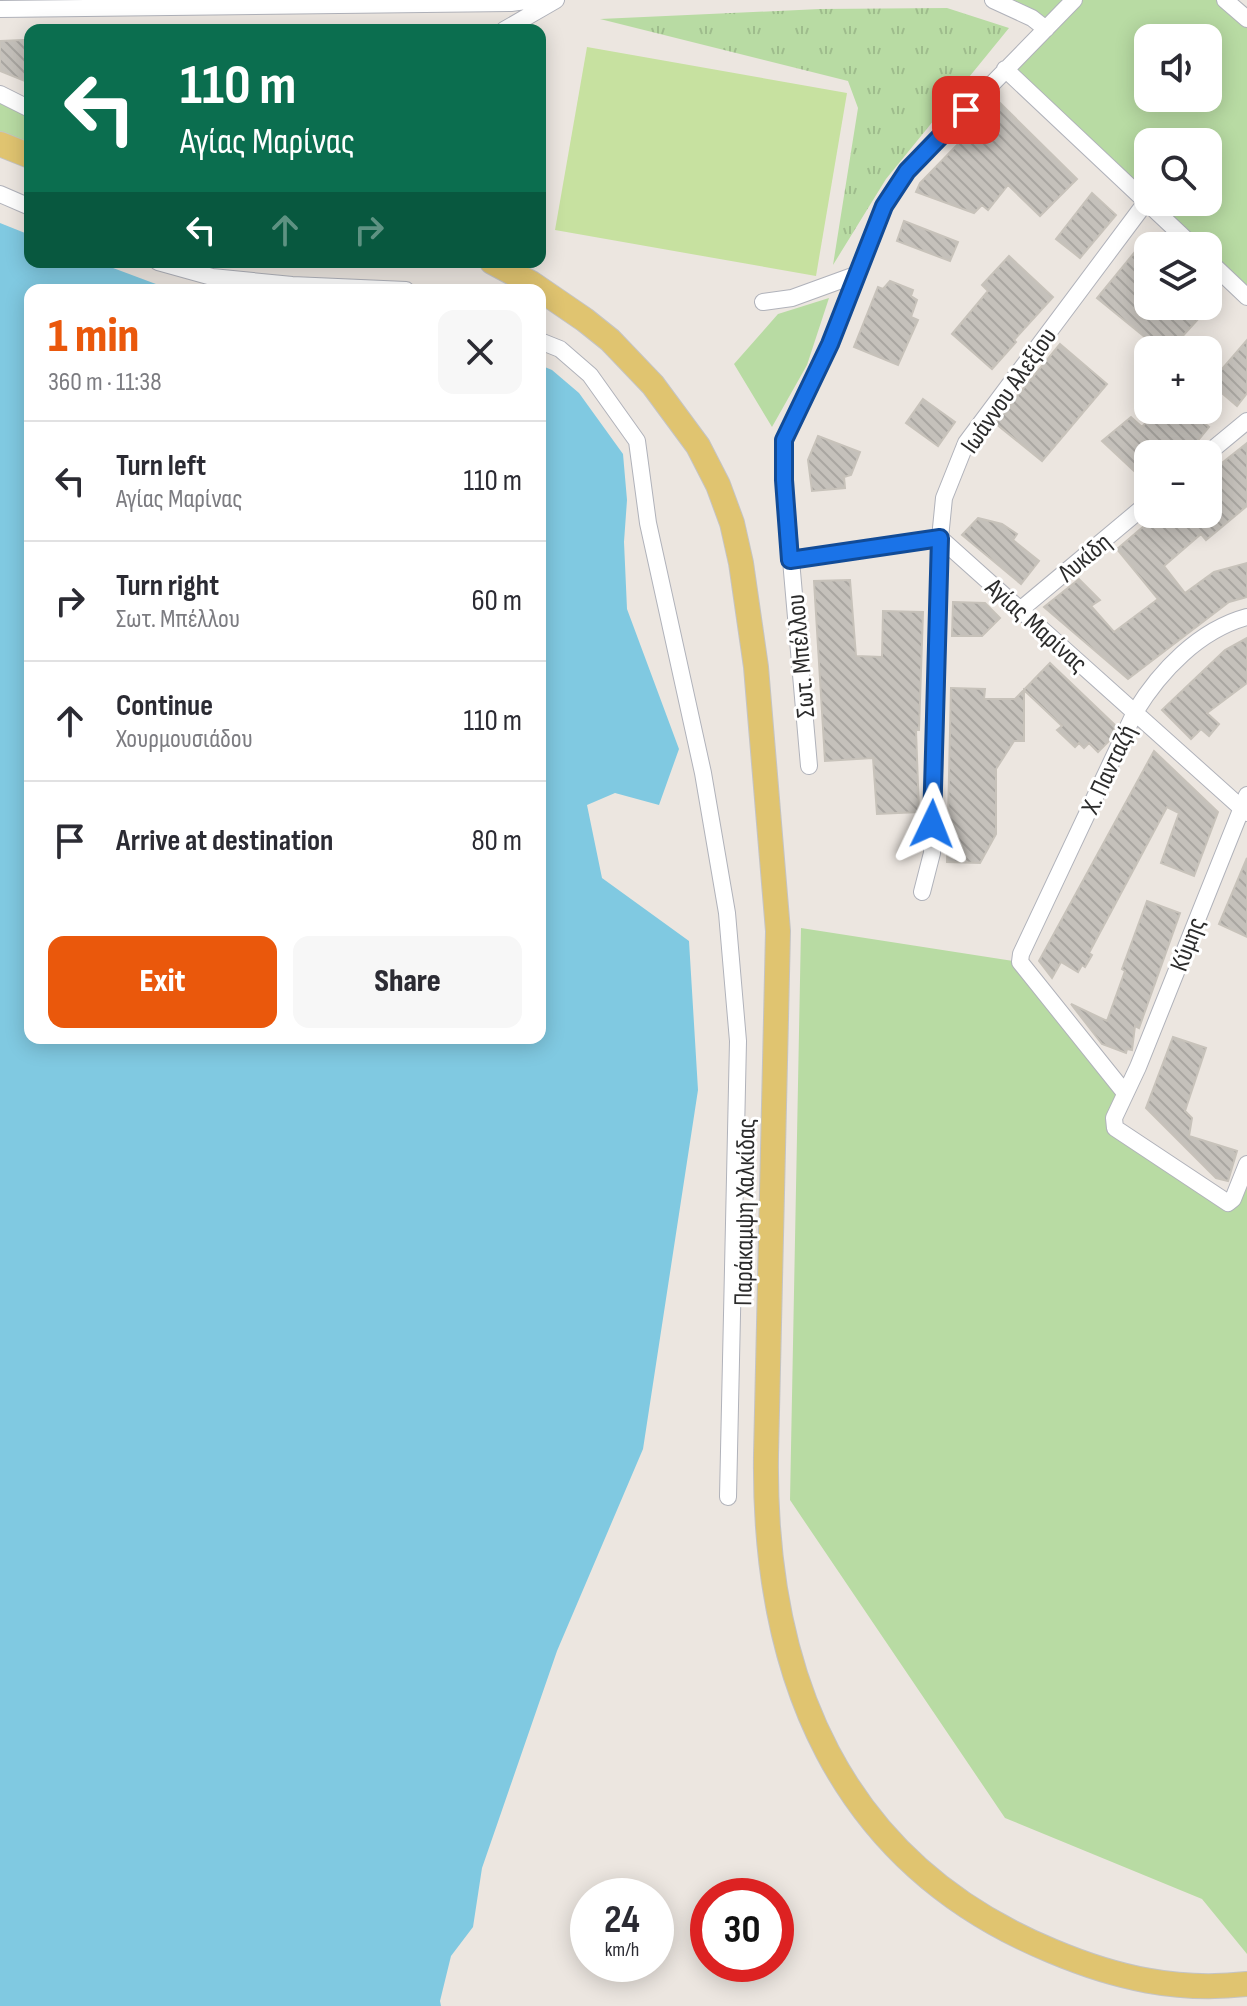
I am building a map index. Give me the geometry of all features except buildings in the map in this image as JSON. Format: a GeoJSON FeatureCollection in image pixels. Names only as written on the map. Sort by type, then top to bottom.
{"type":"FeatureCollection","features":[{"type":"Feature","properties":{"kind":"main road"},"geometry":{"type":"LineString","coordinates":[[0,144],[24,154]]}},
{"type":"Feature","properties":{"kind":"main road","name":"Παράκαμψη Χαλκίδας"},"geometry":{"type":"LineString","coordinates":[[505,268],[531,284]]}},
{"type":"Feature","properties":{"kind":"main road","name":"Παράκαμψη Χαλκίδας"},"geometry":{"type":"LineString","coordinates":[[546,293],[610,340],[677,414],[718,485],[732,523],[741,563],[756,667],[778,931],[767,1531],[790,1661],[807,1711],[834,1765],[869,1817],[924,1875],[969,1908],[1043,1948],[1118,1975],[1182,1987],[1247,1984]]}},
{"type":"Feature","properties":{"kind":"street"},"geometry":{"type":"LineString","coordinates":[[0,9],[511,3],[533,0]]}},
{"type":"Feature","properties":{"kind":"street"},"geometry":{"type":"LineString","coordinates":[[514,24],[556,0]]}},
{"type":"Feature","properties":{"kind":"street"},"geometry":{"type":"LineString","coordinates":[[993,0],[1032,18],[1046,29]]}},
{"type":"Feature","properties":{"kind":"street","name":"Σωτ. Μπέλλου"},"geometry":{"type":"LineString","coordinates":[[809,766],[790,560],[784,440],[820,367],[884,206],[907,171],[1074,0]]}},
{"type":"Feature","properties":{"kind":"street"},"geometry":{"type":"LineString","coordinates":[[1225,0],[1247,19]]}},
{"type":"Feature","properties":{"kind":"street"},"geometry":{"type":"LineString","coordinates":[[1005,69],[1134,191]]}},
{"type":"Feature","properties":{"kind":"street"},"geometry":{"type":"LineString","coordinates":[[0,94],[24,106]]}},
{"type":"Feature","properties":{"kind":"street"},"geometry":{"type":"LineString","coordinates":[[0,194],[24,204]]}},
{"type":"Feature","properties":{"kind":"street","name":"Ιωάννου Αλεξίου"},"geometry":{"type":"LineString","coordinates":[[922,892],[932,853],[940,538],[944,498],[966,443],[1136,216]]}},
{"type":"Feature","properties":{"kind":"street"},"geometry":{"type":"LineString","coordinates":[[1161,216],[1178,232]]}},
{"type":"Feature","properties":{"kind":"street"},"geometry":{"type":"LineString","coordinates":[[180,268],[212,277],[282,284]]}},
{"type":"Feature","properties":{"kind":"street"},"geometry":{"type":"LineString","coordinates":[[1222,273],[1247,297]]}},
{"type":"Feature","properties":{"kind":"street"},"geometry":{"type":"LineString","coordinates":[[763,302],[792,298],[858,274]]}},
{"type":"Feature","properties":{"kind":"street"},"geometry":{"type":"LineString","coordinates":[[546,343],[560,349],[590,375],[637,441],[648,523],[703,773],[727,913],[738,1041],[728,1497]]}},
{"type":"Feature","properties":{"kind":"street"},"geometry":{"type":"LineString","coordinates":[[1222,442],[1247,421]]}},
{"type":"Feature","properties":{"kind":"street","name":"Λυκίδη"},"geometry":{"type":"LineString","coordinates":[[1020,610],[1134,515]]}},
{"type":"Feature","properties":{"kind":"street"},"geometry":{"type":"LineString","coordinates":[[790,560],[940,538]]}},
{"type":"Feature","properties":{"kind":"street","name":"Αγίας Μαρίνας"},"geometry":{"type":"LineString","coordinates":[[940,538],[1135,712],[1245,805]]}},
{"type":"Feature","properties":{"kind":"street","name":"Χ. Πανταζή"},"geometry":{"type":"LineString","coordinates":[[1125,1093],[1020,962],[1027,940],[1135,712],[1150,687],[1204,637],[1224,624],[1247,617]]}},
{"type":"Feature","properties":{"kind":"street","name":"Κύμης"},"geometry":{"type":"LineString","coordinates":[[1245,805],[1138,1067],[1114,1118],[1115,1128],[1228,1203],[1233,1199],[1247,1164]]}},
{"type":"Feature","properties":{"kind":"green space"},"geometry":{"type":"Polygon","coordinates":[[[993,0],[1225,0],[1247,19],[1247,297],[1222,273],[1222,232],[1178,232],[1161,216],[1222,216],[1222,128],[1134,128],[1134,190],[1005,69],[1046,29],[993,0]]]}},
{"type":"Feature","properties":{"kind":"green space"},"geometry":{"type":"Polygon","coordinates":[[[947,8],[1009,28],[886,179],[833,265],[858,108],[848,81],[600,19],[820,9],[947,8]]]}},
{"type":"Feature","properties":{"kind":"green space"},"geometry":{"type":"Polygon","coordinates":[[[587,47],[847,93],[816,276],[555,230],[587,47]]]}},
{"type":"Feature","properties":{"kind":"green space"},"geometry":{"type":"Polygon","coordinates":[[[0,94],[24,106],[24,154],[0,144],[0,94]]]}},
{"type":"Feature","properties":{"kind":"green space"},"geometry":{"type":"Polygon","coordinates":[[[829,298],[807,365],[772,427],[734,364],[778,314],[829,298]]]}},
{"type":"Feature","properties":{"kind":"green space"},"geometry":{"type":"Polygon","coordinates":[[[801,928],[1020,962],[1125,1093],[1114,1118],[1227,1203],[1247,1164],[1247,1954],[1202,1899],[1005,1818],[790,1500],[801,928]]]}},
{"type":"Feature","properties":{"kind":"water"},"geometry":{"type":"Polygon","coordinates":[[[0,223],[24,233],[24,268],[113,268],[156,284],[24,284],[24,1044],[546,1044],[546,368],[579,393],[623,454],[627,500],[624,542],[627,609],[679,749],[659,805],[615,793],[587,805],[602,878],[689,941],[698,1090],[643,1449],[557,1651],[482,1868],[473,1927],[451,1956],[441,2006],[0,2006],[0,223]]]}},
{"type":"Feature","properties":{"kind":"route"},"geometry":{"type":"LineString","coordinates":[[932,824],[940,538],[790,560],[784,440],[830,344],[884,206],[907,171],[966,110]]}}]}
